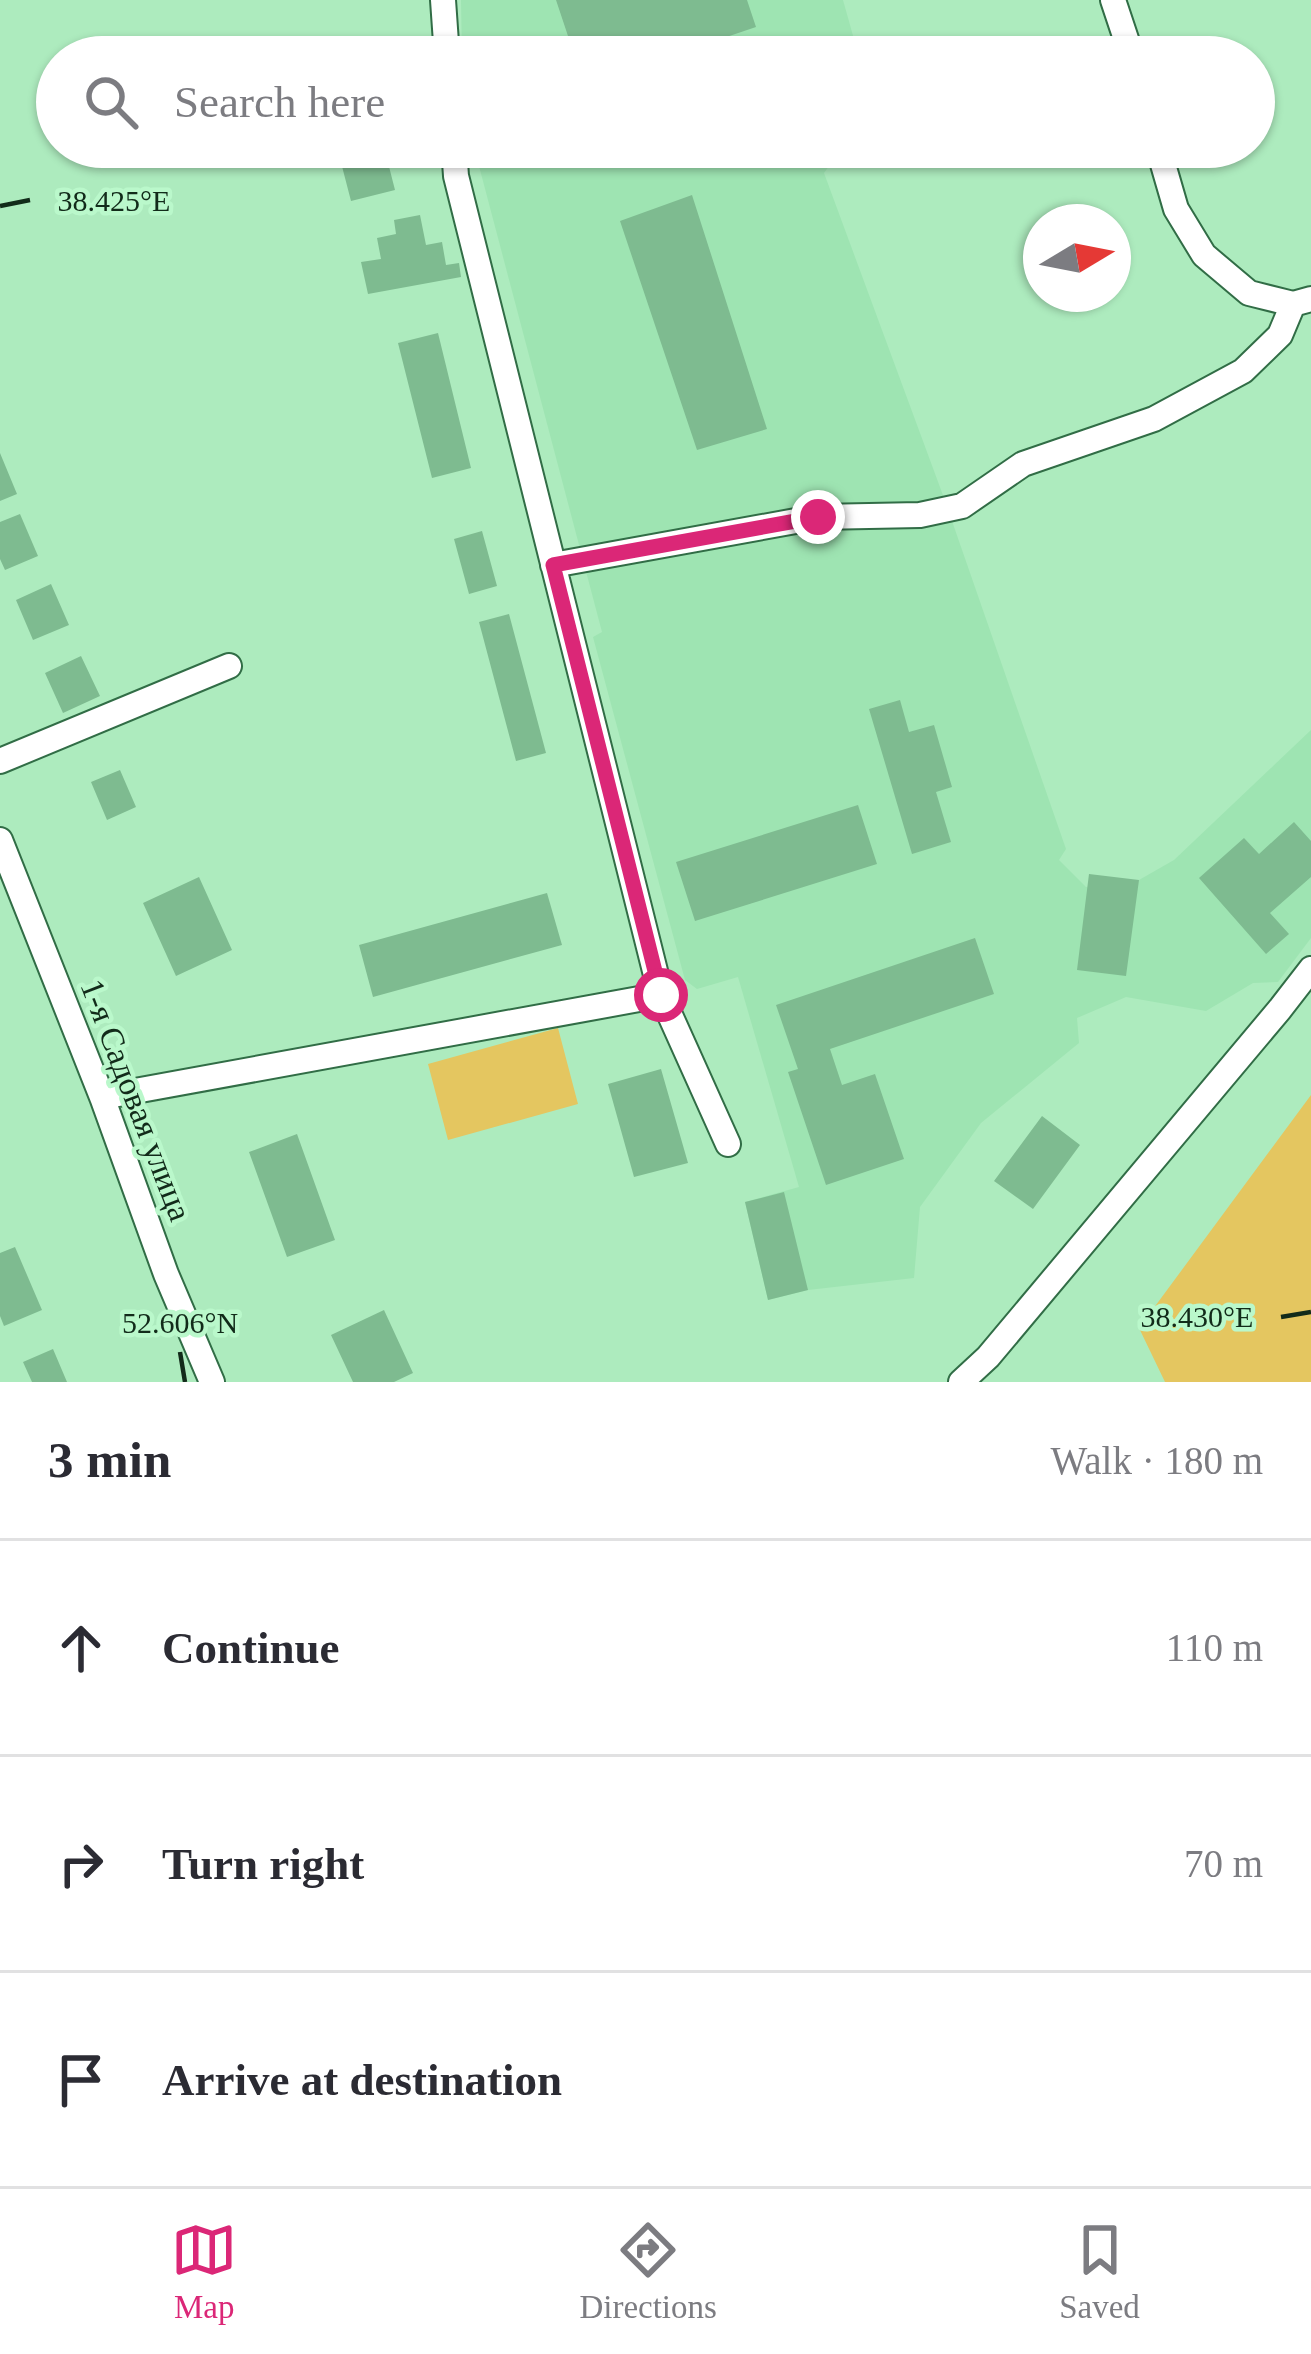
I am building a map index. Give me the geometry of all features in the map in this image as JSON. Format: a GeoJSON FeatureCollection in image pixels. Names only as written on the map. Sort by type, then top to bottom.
{"type":"FeatureCollection","features":[{"type":"Feature","properties":{"kind":"street"},"geometry":{"type":"LineString","coordinates":[[443,0],[446,36]]}},
{"type":"Feature","properties":{"kind":"street"},"geometry":{"type":"LineString","coordinates":[[1113,0],[1125,36]]}},
{"type":"Feature","properties":{"kind":"street"},"geometry":{"type":"LineString","coordinates":[[455,168],[661,995],[728,1144]]}},
{"type":"Feature","properties":{"kind":"street"},"geometry":{"type":"LineString","coordinates":[[553,565],[818,517],[920,515],[962,506],[1023,464],[1154,419],[1243,371],[1280,335],[1302,302],[1249,293],[1204,255],[1176,209],[1164,168]]}},
{"type":"Feature","properties":{"kind":"street"},"geometry":{"type":"LineString","coordinates":[[0,760],[229,666]]}},
{"type":"Feature","properties":{"kind":"street","name":"1-я Садовая улица"},"geometry":{"type":"LineString","coordinates":[[0,840],[212,1382]]}},
{"type":"Feature","properties":{"kind":"street"},"geometry":{"type":"LineString","coordinates":[[961,1382],[988,1357],[1311,968]]}},
{"type":"Feature","properties":{"kind":"street"},"geometry":{"type":"LineString","coordinates":[[102,1097],[661,995]]}},
{"type":"Feature","properties":{"kind":"shaded area"},"geometry":{"type":"Polygon","coordinates":[[[461,0],[843,0],[853,36],[462,36],[461,0]]]}},
{"type":"Feature","properties":{"kind":"shaded area"},"geometry":{"type":"Polygon","coordinates":[[[480,168],[828,168],[824,173],[1066,849],[1059,860],[1086,887],[1139,880],[1174,860],[1311,730],[1311,938],[1278,982],[1253,983],[1206,1011],[1126,997],[1077,1018],[1079,1043],[981,1123],[920,1207],[914,1278],[808,1290],[768,1300],[745,1202],[799,1187],[738,977],[697,989],[685,980],[593,637],[602,632],[480,168]]]}},
{"type":"Feature","properties":{"kind":"shaded area"},"geometry":{"type":"Polygon","coordinates":[[[558,1028],[578,1104],[448,1140],[428,1064],[558,1028]]]}},
{"type":"Feature","properties":{"kind":"shaded area"},"geometry":{"type":"Polygon","coordinates":[[[1311,1095],[1311,1382],[1165,1382],[1139,1328],[1311,1095]]]}},
{"type":"Feature","properties":{"kind":"building"},"geometry":{"type":"Polygon","coordinates":[[[556,0],[747,0],[756,27],[729,36],[568,36],[556,0]]]}},
{"type":"Feature","properties":{"kind":"building"},"geometry":{"type":"Polygon","coordinates":[[[342,168],[389,168],[395,190],[351,201],[342,168]]]}},
{"type":"Feature","properties":{"kind":"building"},"geometry":{"type":"Polygon","coordinates":[[[692,195],[767,429],[697,450],[620,221],[692,195]]]}},
{"type":"Feature","properties":{"kind":"building"},"geometry":{"type":"Polygon","coordinates":[[[420,215],[426,245],[442,242],[446,265],[459,263],[461,277],[368,294],[361,262],[381,259],[377,238],[396,234],[394,220],[420,215]]]}},
{"type":"Feature","properties":{"kind":"building"},"geometry":{"type":"Polygon","coordinates":[[[438,333],[471,468],[432,478],[398,343],[438,333]]]}},
{"type":"Feature","properties":{"kind":"building"},"geometry":{"type":"Polygon","coordinates":[[[0,453],[17,494],[0,501],[0,453]]]}},
{"type":"Feature","properties":{"kind":"building"},"geometry":{"type":"Polygon","coordinates":[[[20,514],[38,556],[5,570],[0,559],[0,522],[20,514]]]}},
{"type":"Feature","properties":{"kind":"building"},"geometry":{"type":"Polygon","coordinates":[[[482,531],[497,586],[469,594],[454,539],[482,531]]]}},
{"type":"Feature","properties":{"kind":"building"},"geometry":{"type":"Polygon","coordinates":[[[51,584],[69,625],[33,640],[16,600],[51,584]]]}},
{"type":"Feature","properties":{"kind":"building"},"geometry":{"type":"Polygon","coordinates":[[[509,614],[546,753],[516,761],[479,622],[509,614]]]}},
{"type":"Feature","properties":{"kind":"building"},"geometry":{"type":"Polygon","coordinates":[[[81,656],[100,696],[63,713],[45,673],[81,656]]]}},
{"type":"Feature","properties":{"kind":"building"},"geometry":{"type":"Polygon","coordinates":[[[900,700],[909,732],[934,725],[952,787],[936,792],[951,842],[912,854],[869,709],[900,700]]]}},
{"type":"Feature","properties":{"kind":"building"},"geometry":{"type":"Polygon","coordinates":[[[120,770],[136,807],[107,820],[91,782],[120,770]]]}},
{"type":"Feature","properties":{"kind":"building"},"geometry":{"type":"Polygon","coordinates":[[[858,805],[877,864],[695,921],[676,862],[858,805]]]}},
{"type":"Feature","properties":{"kind":"building"},"geometry":{"type":"Polygon","coordinates":[[[1294,822],[1311,841],[1311,877],[1270,913],[1289,934],[1266,954],[1199,878],[1244,838],[1259,854],[1294,822]]]}},
{"type":"Feature","properties":{"kind":"building"},"geometry":{"type":"Polygon","coordinates":[[[1089,874],[1139,880],[1126,976],[1077,970],[1089,874]]]}},
{"type":"Feature","properties":{"kind":"building"},"geometry":{"type":"Polygon","coordinates":[[[199,877],[232,950],[176,976],[143,903],[199,877]]]}},
{"type":"Feature","properties":{"kind":"building"},"geometry":{"type":"Polygon","coordinates":[[[547,893],[562,945],[373,997],[359,945],[547,893]]]}},
{"type":"Feature","properties":{"kind":"building"},"geometry":{"type":"Polygon","coordinates":[[[975,938],[994,994],[830,1049],[842,1085],[875,1074],[904,1159],[826,1185],[788,1072],[798,1069],[776,1005],[975,938]]]}},
{"type":"Feature","properties":{"kind":"building"},"geometry":{"type":"Polygon","coordinates":[[[661,1069],[688,1163],[634,1177],[608,1084],[661,1069]]]}},
{"type":"Feature","properties":{"kind":"building"},"geometry":{"type":"Polygon","coordinates":[[[1042,1116],[1080,1145],[1033,1209],[994,1181],[1042,1116]]]}},
{"type":"Feature","properties":{"kind":"building"},"geometry":{"type":"Polygon","coordinates":[[[297,1134],[335,1240],[287,1257],[249,1152],[297,1134]]]}},
{"type":"Feature","properties":{"kind":"building"},"geometry":{"type":"Polygon","coordinates":[[[784,1192],[808,1290],[768,1300],[745,1202],[784,1192]]]}},
{"type":"Feature","properties":{"kind":"building"},"geometry":{"type":"Polygon","coordinates":[[[15,1247],[42,1310],[4,1326],[0,1253],[15,1247]]]}},
{"type":"Feature","properties":{"kind":"building"},"geometry":{"type":"Polygon","coordinates":[[[384,1310],[413,1373],[394,1382],[353,1382],[331,1335],[384,1310]]]}},
{"type":"Feature","properties":{"kind":"building"},"geometry":{"type":"Polygon","coordinates":[[[53,1349],[67,1382],[32,1382],[23,1362],[53,1349]]]}},
{"type":"Feature","properties":{"kind":"route"},"geometry":{"type":"LineString","coordinates":[[661,995],[553,565],[818,517]]}}]}
